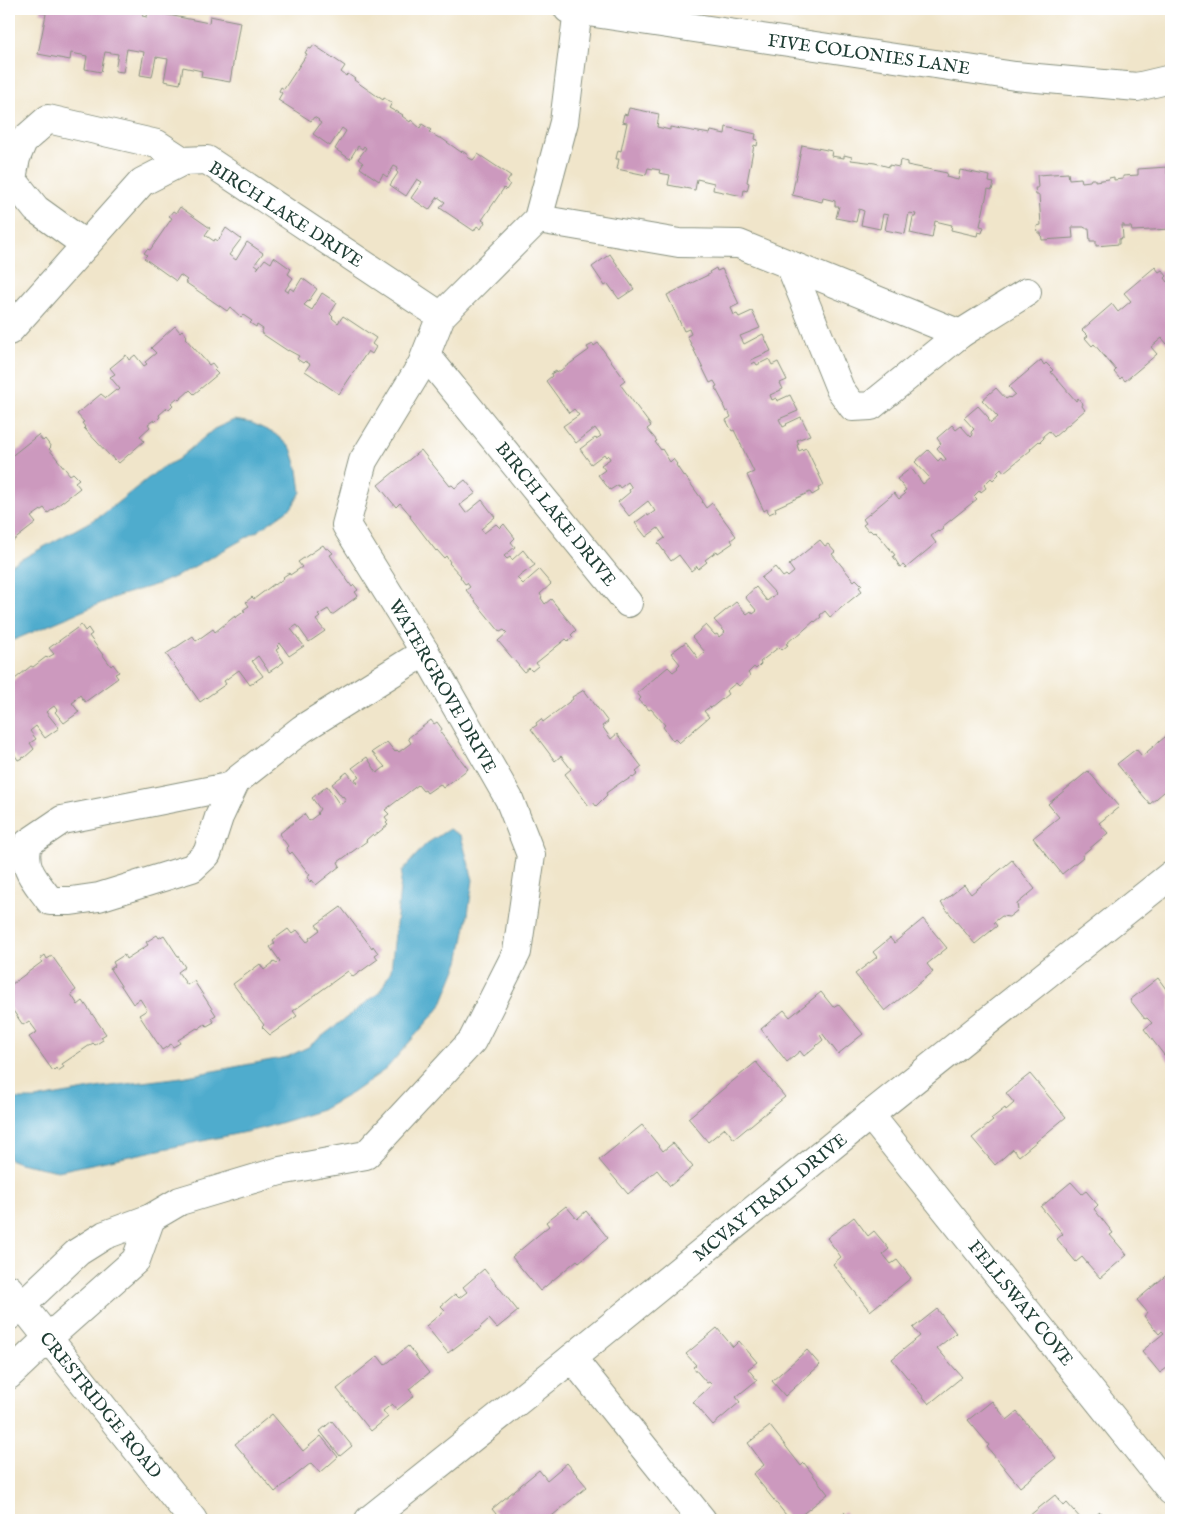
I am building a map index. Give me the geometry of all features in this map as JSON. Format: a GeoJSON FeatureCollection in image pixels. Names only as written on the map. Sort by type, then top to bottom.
{"type":"FeatureCollection","features":[{"type":"Feature","properties":{"kind":"street","name":"FIVE COLONIES LANE"},"geometry":{"type":"LineString","coordinates":[[574,9],[1014,76],[1137,87],[1171,79]]}},
{"type":"Feature","properties":{"kind":"street","name":"WATERGROVE DRIVE"},"geometry":{"type":"LineString","coordinates":[[13,1303],[78,1252],[104,1236],[151,1218],[180,1201],[280,1171],[366,1155],[472,1041],[517,952],[531,855],[508,799],[425,652],[346,525],[363,461],[422,364],[441,316],[538,219],[564,122],[574,9]]}},
{"type":"Feature","properties":{"kind":"street"},"geometry":{"type":"LineString","coordinates":[[86,245],[36,209],[12,179],[16,158],[23,141],[48,119],[157,144],[183,160]]}},
{"type":"Feature","properties":{"kind":"street","name":"BIRCH LAKE DRIVE"},"geometry":{"type":"LineString","coordinates":[[9,331],[142,182],[183,160],[206,160],[441,316]]}},
{"type":"Feature","properties":{"kind":"street"},"geometry":{"type":"LineString","coordinates":[[538,219],[679,244],[739,244],[960,334]]}},
{"type":"Feature","properties":{"kind":"street"},"geometry":{"type":"LineString","coordinates":[[790,265],[840,389],[853,407],[870,406],[960,334],[1027,292]]}},
{"type":"Feature","properties":{"kind":"street","name":"BIRCH LAKE DRIVE"},"geometry":{"type":"LineString","coordinates":[[426,355],[628,603]]}},
{"type":"Feature","properties":{"kind":"street"},"geometry":{"type":"LineString","coordinates":[[233,786],[62,820],[28,843],[26,850],[27,869],[50,901],[72,901],[99,897],[192,868],[207,854],[219,817],[236,781],[302,729],[425,652]]}},
{"type":"Feature","properties":{"kind":"street","name":"MCVAY TRAIL DRIVE"},"geometry":{"type":"LineString","coordinates":[[369,1520],[572,1358],[870,1115],[1171,876]]}},
{"type":"Feature","properties":{"kind":"street","name":"FELLSWAY COVE"},"geometry":{"type":"LineString","coordinates":[[870,1115],[1171,1490]]}},
{"type":"Feature","properties":{"kind":"street"},"geometry":{"type":"LineString","coordinates":[[9,1375],[47,1338],[136,1260],[151,1218]]}},
{"type":"Feature","properties":{"kind":"street","name":"CRESTRIDGE ROAD"},"geometry":{"type":"LineString","coordinates":[[13,1303],[47,1338],[193,1520]]}},
{"type":"Feature","properties":{"kind":"street"},"geometry":{"type":"LineString","coordinates":[[572,1358],[702,1520]]}},
{"type":"Feature","properties":{"kind":"water"},"geometry":{"type":"Polygon","coordinates":[[[234,420],[252,423],[275,434],[291,448],[298,470],[301,492],[292,507],[258,531],[179,575],[158,584],[118,596],[9,642],[9,566],[102,515],[161,468],[177,460],[214,429],[234,420]]]}},
{"type":"Feature","properties":{"kind":"water"},"geometry":{"type":"Polygon","coordinates":[[[449,829],[461,836],[473,880],[459,962],[441,1006],[386,1069],[352,1093],[322,1110],[260,1129],[58,1171],[19,1163],[9,1159],[9,1089],[17,1099],[35,1099],[102,1087],[182,1077],[287,1057],[308,1047],[380,992],[391,970],[402,871],[426,844],[449,829]]]}},
{"type":"Feature","properties":{"kind":"building"},"geometry":{"type":"Polygon","coordinates":[[[41,9],[124,9],[143,12],[142,16],[147,17],[148,11],[209,23],[210,16],[240,22],[230,82],[201,77],[202,71],[183,67],[180,84],[164,81],[168,59],[156,57],[152,77],[140,75],[144,52],[127,49],[123,72],[115,71],[118,54],[105,52],[101,72],[85,69],[87,56],[71,53],[70,60],[38,54],[46,14],[40,12],[41,9]]]}},
{"type":"Feature","properties":{"kind":"building"},"geometry":{"type":"Polygon","coordinates":[[[314,45],[345,66],[341,72],[346,76],[348,74],[383,100],[384,98],[392,103],[389,108],[403,115],[410,122],[411,120],[420,128],[422,124],[431,130],[429,132],[462,151],[468,155],[467,157],[473,160],[478,154],[511,176],[507,182],[510,184],[506,190],[504,188],[482,220],[485,222],[481,229],[477,226],[474,231],[440,208],[445,202],[438,197],[429,210],[411,198],[422,182],[417,179],[406,196],[390,185],[398,173],[396,171],[398,168],[394,166],[387,177],[383,174],[379,181],[360,168],[363,163],[358,159],[366,148],[364,146],[362,149],[358,146],[350,159],[335,149],[346,131],[342,128],[330,146],[313,134],[321,123],[319,120],[314,117],[311,121],[278,100],[282,93],[279,91],[281,87],[284,89],[307,54],[305,53],[308,48],[311,49],[314,45]]]}},
{"type":"Feature","properties":{"kind":"building"},"geometry":{"type":"Polygon","coordinates":[[[629,108],[659,114],[657,127],[670,130],[670,127],[710,134],[711,131],[725,134],[726,127],[756,134],[755,139],[758,140],[757,146],[754,145],[747,191],[744,190],[743,196],[713,190],[714,183],[697,179],[695,190],[668,185],[670,175],[659,173],[660,170],[648,168],[646,175],[617,169],[619,159],[616,159],[618,150],[621,151],[627,123],[622,122],[624,114],[627,115],[629,108]]]}},
{"type":"Feature","properties":{"kind":"building"},"geometry":{"type":"Polygon","coordinates":[[[802,145],[832,151],[831,156],[844,158],[844,155],[852,157],[851,160],[889,167],[889,165],[899,167],[900,160],[907,162],[907,165],[947,173],[946,177],[958,180],[960,170],[990,176],[989,182],[994,183],[992,190],[988,189],[980,226],[984,227],[982,233],[978,232],[977,236],[951,230],[952,225],[935,221],[932,238],[910,233],[913,217],[916,214],[909,213],[905,234],[885,230],[888,215],[883,214],[880,229],[861,225],[864,211],[859,209],[856,222],[836,218],[839,206],[835,206],[835,201],[823,198],[822,202],[792,195],[802,145]]]}},
{"type":"Feature","properties":{"kind":"building"},"geometry":{"type":"Polygon","coordinates":[[[1167,167],[1167,174],[1171,175],[1169,180],[1171,229],[1132,231],[1131,227],[1124,227],[1122,225],[1123,238],[1119,239],[1119,244],[1096,246],[1096,241],[1090,241],[1089,228],[1072,227],[1073,238],[1042,240],[1041,233],[1038,233],[1037,226],[1041,225],[1039,195],[1036,195],[1035,188],[1038,188],[1037,175],[1068,173],[1069,179],[1081,178],[1082,182],[1090,181],[1091,179],[1095,179],[1095,181],[1114,177],[1114,180],[1123,179],[1123,176],[1138,175],[1138,169],[1167,167]]]}},
{"type":"Feature","properties":{"kind":"building"},"geometry":{"type":"Polygon","coordinates":[[[180,207],[210,228],[205,235],[214,241],[215,239],[218,241],[226,228],[241,239],[229,255],[236,260],[247,242],[263,253],[255,264],[259,267],[265,259],[271,263],[274,257],[291,269],[288,274],[293,278],[285,290],[288,292],[290,288],[294,291],[302,278],[317,289],[304,305],[312,310],[322,293],[337,303],[330,314],[338,323],[343,316],[376,338],[372,344],[376,347],[372,354],[368,351],[339,394],[305,371],[310,364],[305,361],[303,363],[297,359],[299,356],[261,333],[263,329],[250,323],[252,321],[243,315],[241,317],[230,307],[227,311],[185,282],[187,280],[180,275],[176,281],[144,258],[147,255],[144,253],[147,249],[150,250],[172,218],[169,216],[173,211],[176,213],[180,207]]]}},
{"type":"Feature","properties":{"kind":"building"},"geometry":{"type":"Polygon","coordinates":[[[610,254],[634,289],[619,299],[608,284],[605,286],[592,267],[610,254]]]}},
{"type":"Feature","properties":{"kind":"building"},"geometry":{"type":"Polygon","coordinates":[[[1155,267],[1159,272],[1162,270],[1171,286],[1171,340],[1167,344],[1162,338],[1151,347],[1157,354],[1125,381],[1122,377],[1120,379],[1114,372],[1116,370],[1094,344],[1092,346],[1085,338],[1088,336],[1082,330],[1112,304],[1118,312],[1131,301],[1124,293],[1155,267]]]}},
{"type":"Feature","properties":{"kind":"building"},"geometry":{"type":"Polygon","coordinates":[[[716,268],[717,271],[722,269],[739,304],[731,308],[734,315],[737,314],[739,317],[752,311],[760,328],[740,336],[744,344],[763,334],[771,351],[751,360],[752,364],[755,362],[757,365],[769,359],[772,365],[778,362],[787,380],[780,383],[783,389],[770,395],[772,400],[776,398],[777,401],[790,395],[798,411],[779,419],[783,427],[801,417],[810,435],[797,440],[799,451],[806,448],[824,485],[818,488],[819,491],[812,495],[810,492],[775,508],[776,511],[769,514],[767,509],[764,511],[747,475],[754,472],[734,430],[732,431],[726,420],[731,417],[728,411],[726,412],[715,387],[717,386],[714,381],[710,383],[687,336],[691,334],[689,329],[684,331],[667,295],[710,274],[709,272],[716,268]]]}},
{"type":"Feature","properties":{"kind":"building"},"geometry":{"type":"Polygon","coordinates":[[[175,326],[180,332],[182,330],[187,336],[185,338],[209,365],[212,363],[216,368],[214,370],[218,374],[194,394],[190,390],[179,400],[177,398],[171,403],[173,405],[159,415],[160,417],[155,422],[154,420],[148,424],[150,427],[140,436],[144,441],[119,463],[84,428],[82,423],[84,422],[77,414],[101,394],[106,398],[120,389],[110,377],[115,374],[110,368],[126,355],[129,360],[135,355],[144,366],[147,364],[145,362],[156,353],[151,348],[175,326]]]}},
{"type":"Feature","properties":{"kind":"building"},"geometry":{"type":"Polygon","coordinates":[[[598,343],[625,380],[620,384],[651,426],[647,429],[657,441],[655,442],[670,462],[673,459],[677,464],[706,508],[712,503],[736,536],[731,540],[733,543],[718,553],[717,551],[705,560],[707,562],[698,569],[697,566],[691,571],[679,555],[671,561],[658,543],[665,538],[658,528],[646,537],[635,523],[647,514],[648,516],[655,511],[648,501],[629,516],[618,502],[632,488],[628,482],[620,488],[618,485],[610,490],[598,475],[605,470],[601,465],[610,459],[608,455],[606,457],[604,454],[591,464],[580,449],[601,436],[595,428],[576,443],[563,426],[579,415],[574,409],[569,413],[546,381],[552,376],[551,374],[556,371],[557,373],[589,350],[587,347],[598,343]]]}},
{"type":"Feature","properties":{"kind":"building"},"geometry":{"type":"Polygon","coordinates":[[[1041,360],[1044,365],[1046,363],[1053,370],[1051,372],[1076,401],[1078,398],[1085,410],[1054,437],[1049,431],[1040,442],[1004,472],[1001,468],[997,472],[999,474],[993,480],[991,478],[984,485],[986,488],[981,492],[980,490],[974,496],[977,499],[942,527],[943,529],[931,536],[936,543],[906,568],[903,565],[900,567],[893,556],[895,555],[875,531],[873,533],[870,530],[868,531],[863,525],[866,523],[863,519],[894,493],[899,499],[905,494],[903,492],[906,490],[897,479],[911,468],[923,484],[930,478],[915,462],[928,450],[938,461],[941,458],[944,462],[946,459],[937,448],[941,444],[937,438],[952,425],[956,430],[961,426],[971,437],[973,435],[971,432],[974,429],[964,418],[978,406],[991,423],[998,417],[982,400],[996,388],[1006,399],[1010,398],[1015,394],[1009,387],[1041,360]]]}},
{"type":"Feature","properties":{"kind":"building"},"geometry":{"type":"Polygon","coordinates":[[[38,435],[43,441],[45,439],[51,447],[49,449],[70,475],[73,473],[79,479],[75,482],[80,488],[48,513],[44,508],[31,517],[36,523],[9,544],[9,467],[11,466],[9,458],[38,435]]]}},
{"type":"Feature","properties":{"kind":"building"},"geometry":{"type":"Polygon","coordinates":[[[421,450],[450,486],[452,485],[455,488],[465,480],[476,493],[460,505],[466,513],[482,500],[495,517],[481,529],[484,533],[496,524],[500,528],[504,524],[515,538],[511,542],[515,547],[504,556],[507,559],[510,557],[512,560],[523,550],[535,565],[517,578],[523,584],[539,570],[551,584],[540,594],[541,598],[545,604],[551,599],[576,630],[571,635],[573,637],[568,641],[566,639],[536,663],[538,666],[532,671],[529,668],[524,672],[498,641],[507,633],[504,630],[500,632],[466,590],[470,587],[467,583],[465,584],[446,556],[444,558],[436,551],[400,503],[396,507],[378,485],[421,450]]]}},
{"type":"Feature","properties":{"kind":"building"},"geometry":{"type":"Polygon","coordinates":[[[820,540],[825,546],[828,544],[835,552],[832,554],[854,581],[856,579],[862,585],[859,587],[862,591],[830,617],[825,611],[820,615],[821,617],[786,644],[788,645],[782,650],[779,647],[760,662],[761,664],[756,669],[754,667],[748,673],[750,676],[739,686],[736,683],[726,691],[728,694],[711,708],[704,711],[709,717],[679,743],[675,739],[673,741],[663,727],[665,725],[651,709],[649,710],[644,706],[639,700],[641,698],[637,693],[668,667],[673,672],[678,668],[680,664],[671,653],[686,642],[698,658],[705,652],[692,637],[706,625],[719,637],[725,632],[714,620],[736,602],[747,614],[751,611],[753,614],[757,611],[745,597],[756,587],[767,601],[776,594],[761,578],[775,567],[783,577],[786,575],[788,577],[794,572],[789,565],[820,540]]]}},
{"type":"Feature","properties":{"kind":"building"},"geometry":{"type":"Polygon","coordinates":[[[323,545],[333,553],[330,555],[352,587],[354,585],[358,590],[355,592],[358,596],[332,615],[328,609],[318,615],[320,617],[316,620],[325,631],[309,642],[297,625],[291,629],[304,646],[289,656],[280,643],[277,646],[279,648],[276,650],[284,662],[269,672],[258,656],[252,661],[263,676],[250,685],[239,670],[224,681],[226,684],[200,702],[166,654],[193,636],[196,641],[213,629],[215,632],[235,616],[235,618],[245,611],[243,610],[249,606],[246,602],[252,597],[254,599],[289,573],[290,575],[302,567],[298,562],[323,545]]]}},
{"type":"Feature","properties":{"kind":"building"},"geometry":{"type":"Polygon","coordinates":[[[81,625],[85,631],[88,628],[92,634],[89,636],[111,666],[113,664],[119,672],[115,674],[118,678],[85,702],[80,695],[75,699],[72,703],[79,712],[64,723],[55,712],[57,710],[54,706],[46,712],[59,728],[45,738],[36,726],[30,731],[36,739],[30,743],[34,749],[24,758],[18,760],[14,754],[9,758],[9,681],[10,683],[31,666],[33,667],[46,657],[54,654],[49,648],[81,625]]]}},
{"type":"Feature","properties":{"kind":"building"},"geometry":{"type":"Polygon","coordinates":[[[584,690],[608,722],[602,726],[611,739],[617,734],[642,767],[633,778],[623,781],[606,793],[607,795],[596,806],[593,802],[589,806],[565,774],[571,769],[561,756],[555,761],[531,729],[541,719],[543,722],[573,699],[572,697],[584,690]]]}},
{"type":"Feature","properties":{"kind":"building"},"geometry":{"type":"Polygon","coordinates":[[[431,720],[434,724],[437,722],[442,729],[440,732],[468,769],[443,788],[440,784],[427,793],[418,785],[385,810],[389,814],[385,817],[388,825],[374,836],[373,834],[367,841],[338,862],[340,866],[316,885],[312,880],[310,882],[307,877],[310,875],[292,852],[290,854],[286,848],[288,846],[279,834],[304,814],[309,821],[318,814],[320,809],[312,798],[327,786],[340,805],[346,800],[332,784],[347,772],[357,784],[355,779],[359,776],[352,768],[367,757],[377,773],[385,767],[372,752],[387,742],[395,752],[397,750],[399,752],[411,743],[408,738],[431,720]]]}},
{"type":"Feature","properties":{"kind":"building"},"geometry":{"type":"Polygon","coordinates":[[[1171,732],[1171,786],[1150,804],[1117,764],[1136,749],[1142,756],[1171,732]]]}},
{"type":"Feature","properties":{"kind":"building"},"geometry":{"type":"Polygon","coordinates":[[[1088,771],[1119,807],[1099,823],[1108,833],[1062,874],[1033,838],[1059,817],[1048,804],[1088,771]]]}},
{"type":"Feature","properties":{"kind":"building"},"geometry":{"type":"Polygon","coordinates":[[[1012,860],[1035,889],[1017,904],[1018,910],[1009,917],[1002,916],[994,922],[997,926],[975,944],[941,903],[964,885],[971,894],[1012,860]]]}},
{"type":"Feature","properties":{"kind":"building"},"geometry":{"type":"Polygon","coordinates":[[[341,907],[372,948],[373,946],[378,953],[375,955],[378,959],[353,977],[348,971],[293,1011],[297,1016],[270,1035],[262,1027],[264,1025],[233,984],[260,964],[264,970],[274,962],[277,964],[280,961],[270,947],[275,943],[273,940],[288,929],[292,934],[297,930],[307,942],[310,940],[309,938],[320,930],[316,925],[341,907]]]}},
{"type":"Feature","properties":{"kind":"building"},"geometry":{"type":"Polygon","coordinates":[[[923,919],[947,948],[927,964],[933,972],[885,1011],[855,974],[877,957],[873,952],[890,938],[894,943],[923,919]]]}},
{"type":"Feature","properties":{"kind":"building"},"geometry":{"type":"Polygon","coordinates":[[[157,935],[159,938],[164,935],[185,967],[178,972],[187,985],[194,981],[216,1015],[211,1018],[214,1022],[197,1028],[178,1040],[180,1043],[173,1047],[171,1044],[162,1050],[139,1015],[147,1010],[140,999],[133,1004],[110,969],[115,966],[113,962],[124,955],[126,959],[148,945],[146,942],[157,935]]]}},
{"type":"Feature","properties":{"kind":"building"},"geometry":{"type":"Polygon","coordinates":[[[45,955],[47,959],[52,956],[76,990],[71,994],[78,1005],[83,1001],[106,1034],[101,1037],[103,1040],[95,1045],[93,1043],[62,1064],[64,1067],[58,1071],[56,1068],[53,1071],[29,1037],[37,1032],[29,1021],[23,1025],[9,1005],[9,982],[12,984],[42,962],[40,959],[45,955]]]}},
{"type":"Feature","properties":{"kind":"building"},"geometry":{"type":"Polygon","coordinates":[[[1158,978],[1171,996],[1171,1064],[1144,1029],[1152,1023],[1147,1018],[1145,1019],[1130,1000],[1158,978]]]}},
{"type":"Feature","properties":{"kind":"building"},"geometry":{"type":"Polygon","coordinates":[[[821,992],[833,1007],[838,1004],[863,1034],[838,1054],[822,1033],[820,1035],[823,1040],[804,1056],[800,1051],[787,1062],[761,1029],[784,1010],[790,1017],[821,992]]]}},
{"type":"Feature","properties":{"kind":"building"},"geometry":{"type":"Polygon","coordinates":[[[756,1062],[785,1097],[734,1139],[725,1128],[708,1142],[688,1118],[756,1062]]]}},
{"type":"Feature","properties":{"kind":"building"},"geometry":{"type":"Polygon","coordinates":[[[1030,1074],[1066,1117],[1019,1156],[1013,1149],[995,1165],[972,1138],[993,1121],[991,1119],[1014,1103],[1006,1093],[1030,1074]]]}},
{"type":"Feature","properties":{"kind":"building"},"geometry":{"type":"Polygon","coordinates":[[[642,1125],[663,1151],[673,1143],[693,1167],[670,1186],[657,1170],[628,1194],[599,1160],[642,1125]]]}},
{"type":"Feature","properties":{"kind":"building"},"geometry":{"type":"Polygon","coordinates":[[[1071,1182],[1082,1194],[1086,1191],[1098,1205],[1094,1209],[1113,1233],[1110,1235],[1127,1255],[1100,1278],[1082,1257],[1076,1262],[1057,1239],[1063,1234],[1041,1207],[1071,1182]]]}},
{"type":"Feature","properties":{"kind":"building"},"geometry":{"type":"Polygon","coordinates":[[[566,1206],[577,1219],[586,1211],[608,1238],[579,1262],[577,1260],[540,1291],[512,1257],[549,1226],[546,1222],[566,1206]]]}},
{"type":"Feature","properties":{"kind":"building"},"geometry":{"type":"Polygon","coordinates":[[[854,1217],[868,1236],[874,1231],[889,1249],[883,1254],[891,1264],[897,1260],[911,1278],[870,1311],[833,1264],[841,1257],[827,1238],[854,1217]]]}},
{"type":"Feature","properties":{"kind":"building"},"geometry":{"type":"Polygon","coordinates":[[[484,1269],[518,1311],[497,1328],[489,1319],[481,1328],[448,1353],[426,1326],[445,1310],[441,1306],[455,1294],[459,1298],[467,1292],[463,1287],[484,1269]]]}},
{"type":"Feature","properties":{"kind":"building"},"geometry":{"type":"Polygon","coordinates":[[[1170,1272],[1171,1365],[1160,1373],[1142,1351],[1164,1333],[1162,1331],[1159,1334],[1144,1316],[1148,1313],[1137,1300],[1170,1272]]]}},
{"type":"Feature","properties":{"kind":"building"},"geometry":{"type":"Polygon","coordinates":[[[937,1309],[956,1333],[937,1348],[962,1377],[929,1404],[892,1359],[920,1336],[913,1328],[937,1309]]]}},
{"type":"Feature","properties":{"kind":"building"},"geometry":{"type":"Polygon","coordinates":[[[717,1328],[733,1347],[739,1341],[757,1362],[748,1369],[757,1380],[736,1397],[740,1402],[713,1425],[693,1402],[712,1385],[709,1382],[707,1383],[693,1367],[696,1365],[686,1354],[717,1328]]]}},
{"type":"Feature","properties":{"kind":"building"},"geometry":{"type":"Polygon","coordinates":[[[408,1346],[429,1373],[409,1389],[414,1396],[397,1410],[392,1404],[383,1411],[388,1417],[371,1431],[337,1389],[378,1356],[385,1365],[408,1346]]]}},
{"type":"Feature","properties":{"kind":"building"},"geometry":{"type":"Polygon","coordinates":[[[807,1350],[820,1365],[785,1396],[772,1381],[807,1350]]]}},
{"type":"Feature","properties":{"kind":"building"},"geometry":{"type":"Polygon","coordinates":[[[992,1401],[1007,1420],[1017,1412],[1056,1458],[1020,1487],[987,1447],[989,1445],[968,1420],[992,1401]]]}},
{"type":"Feature","properties":{"kind":"building"},"geometry":{"type":"Polygon","coordinates":[[[272,1414],[303,1451],[321,1436],[338,1457],[320,1473],[311,1463],[275,1492],[235,1444],[272,1414]]]}},
{"type":"Feature","properties":{"kind":"building"},"geometry":{"type":"Polygon","coordinates":[[[332,1421],[352,1446],[340,1456],[320,1431],[332,1421]]]}},
{"type":"Feature","properties":{"kind":"building"},"geometry":{"type":"Polygon","coordinates":[[[770,1426],[801,1466],[804,1463],[828,1494],[795,1520],[790,1520],[753,1474],[764,1465],[748,1443],[770,1426]]]}},
{"type":"Feature","properties":{"kind":"building"},"geometry":{"type":"Polygon","coordinates":[[[567,1463],[587,1487],[547,1520],[501,1520],[492,1509],[539,1470],[547,1480],[567,1463]]]}},
{"type":"Feature","properties":{"kind":"building"},"geometry":{"type":"Polygon","coordinates":[[[1055,1495],[1064,1506],[1067,1503],[1082,1520],[1024,1520],[1055,1495]]]}},
{"type":"Feature","properties":{"kind":"building"},"geometry":{"type":"Polygon","coordinates":[[[844,1512],[851,1520],[834,1520],[844,1512]]]}},
{"type":"Feature","properties":{"kind":"building"},"geometry":{"type":"Polygon","coordinates":[[[1100,1512],[1106,1520],[1090,1520],[1100,1512]]]}}]}
